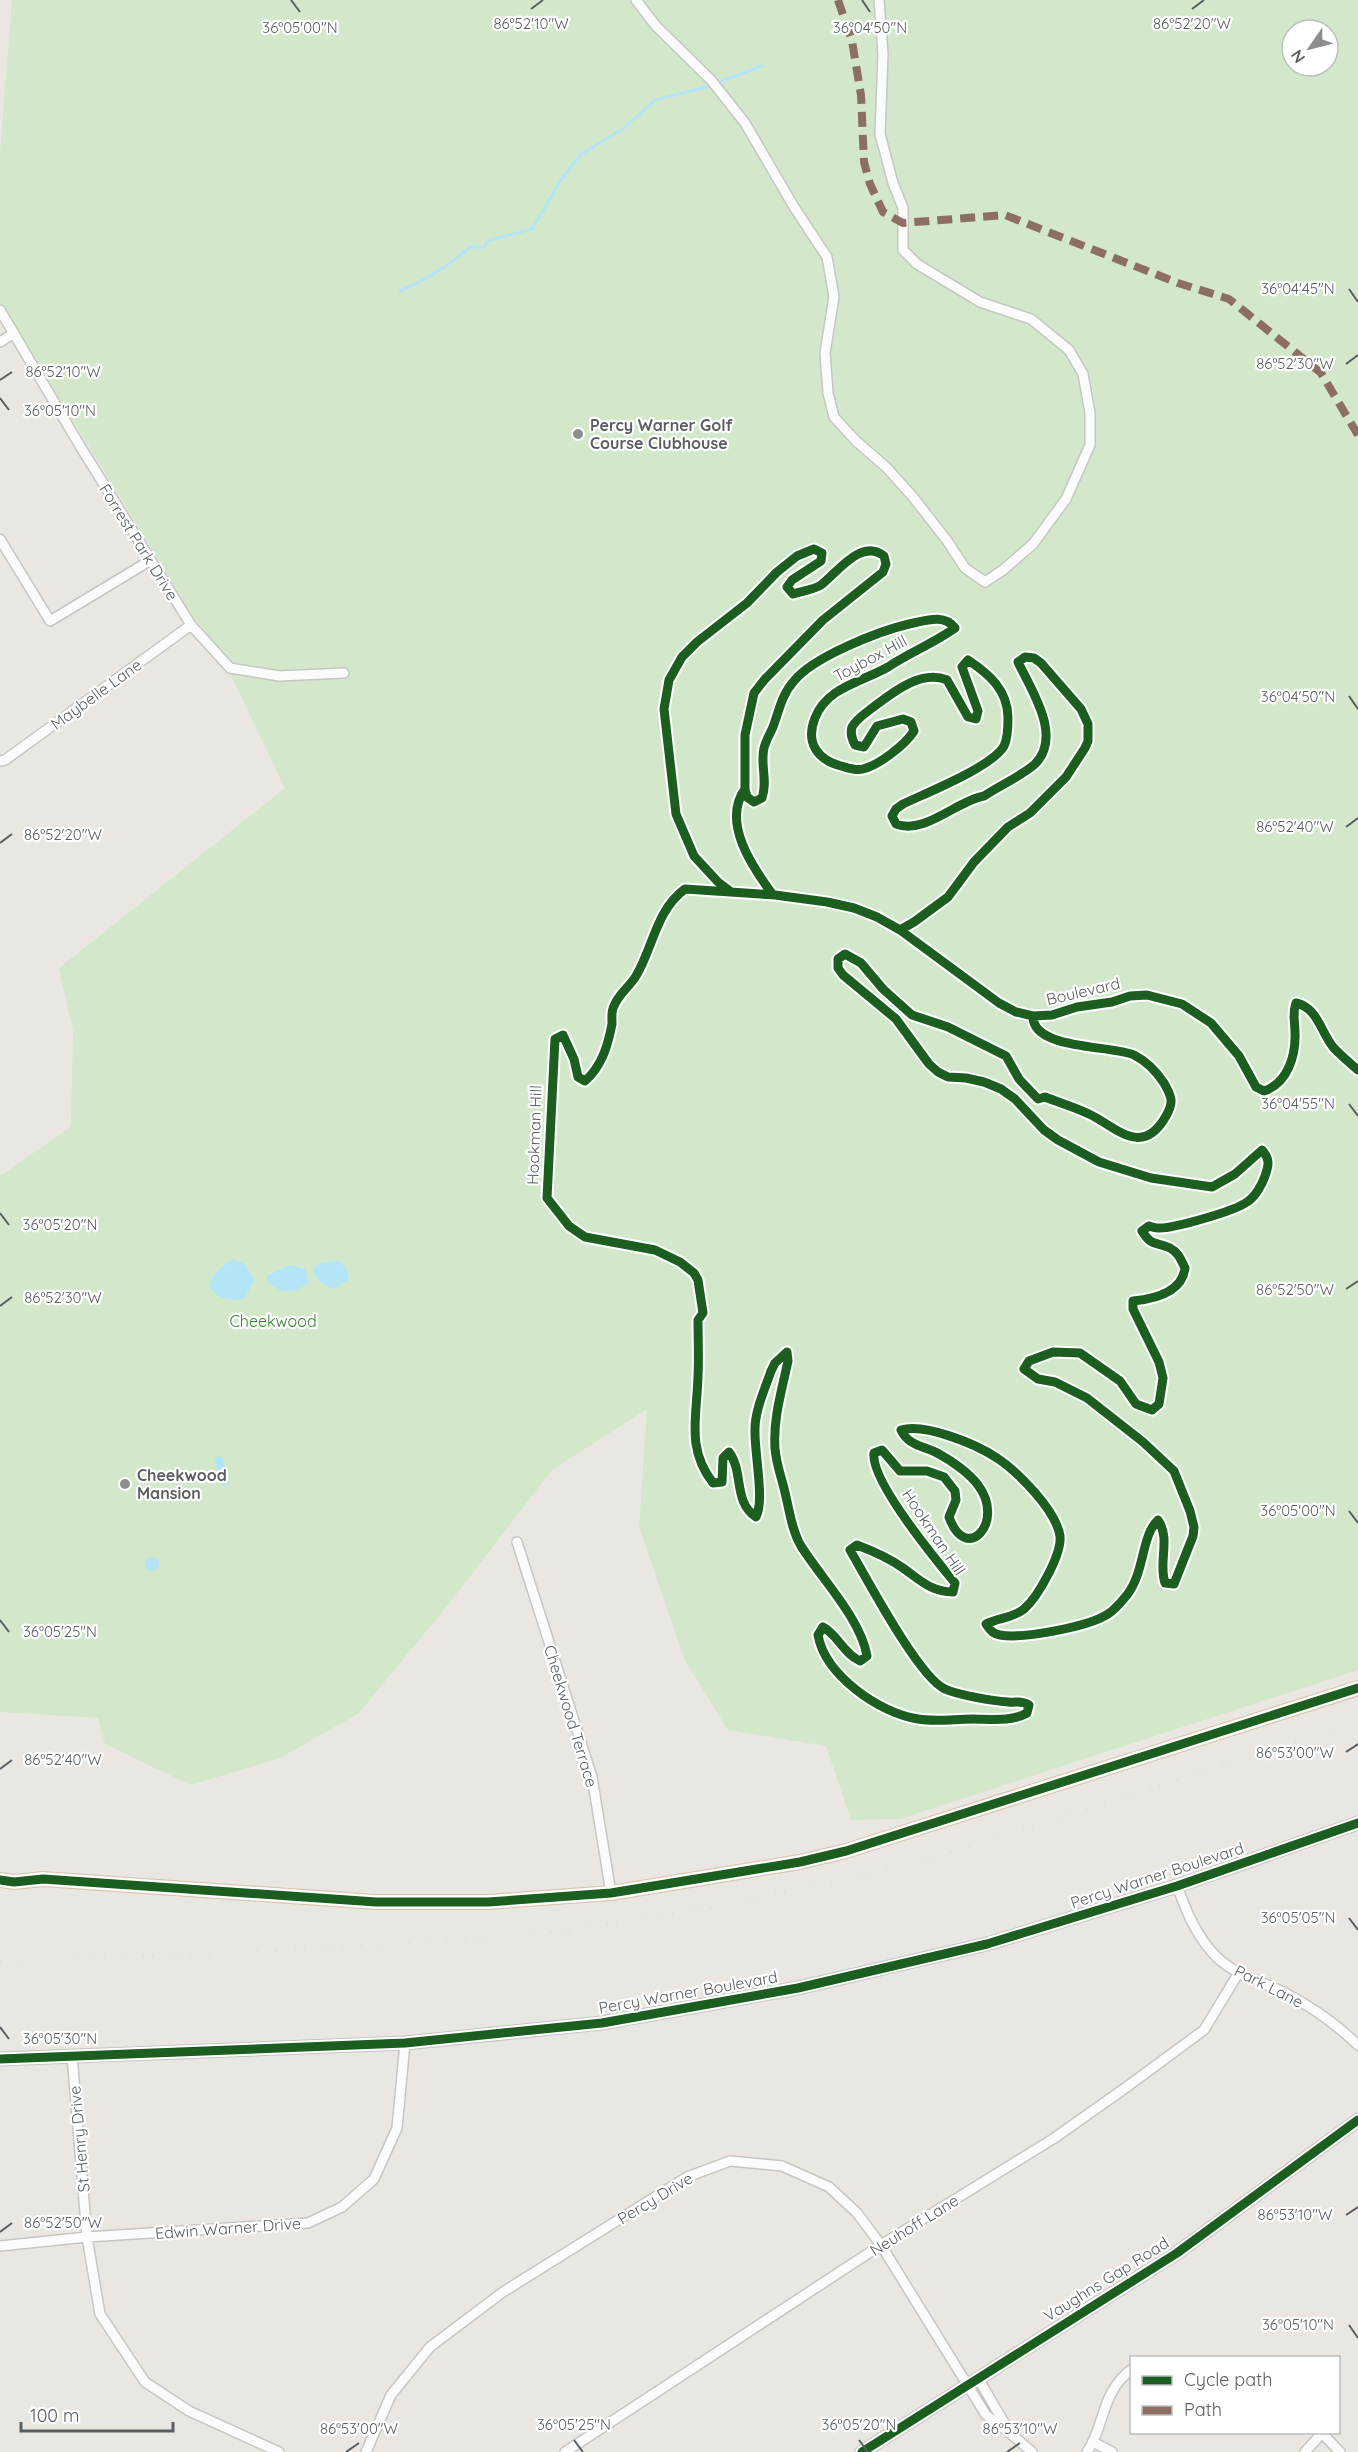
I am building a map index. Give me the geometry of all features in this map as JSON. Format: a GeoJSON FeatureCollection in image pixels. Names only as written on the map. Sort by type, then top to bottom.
{"type":"FeatureCollection","features":[{"type":"Feature","properties":{"kind":"main road"},"geometry":{"type":"LineString","coordinates":[[0,1880],[14,1882],[43,1879],[376,1902],[488,1902],[611,1893],[800,1862],[846,1851],[1358,1688]]}},
{"type":"Feature","properties":{"kind":"street"},"geometry":{"type":"LineString","coordinates":[[636,0],[656,26],[711,80],[745,123],[794,207],[827,257],[834,297],[825,353],[828,393],[834,417],[856,441],[886,467],[913,497],[965,568],[985,582],[1033,544],[1066,499],[1090,445],[1090,413],[1083,374],[1069,350],[1031,319],[980,302],[917,264],[903,250],[903,208],[893,183],[880,134],[883,54],[879,0]]}},
{"type":"Feature","properties":{"kind":"street","name":"Forrest Park Drive"},"geometry":{"type":"LineString","coordinates":[[0,310],[80,446],[191,625],[230,668],[279,676],[344,673]]}},
{"type":"Feature","properties":{"kind":"street"},"geometry":{"type":"LineString","coordinates":[[0,342],[14,333]]}},
{"type":"Feature","properties":{"kind":"street"},"geometry":{"type":"LineString","coordinates":[[0,539],[50,621],[151,560]]}},
{"type":"Feature","properties":{"kind":"street","name":"Maybelle Lane"},"geometry":{"type":"LineString","coordinates":[[0,761],[5,760],[191,625]]}},
{"type":"Feature","properties":{"kind":"street","name":"Cheekwood Terrace"},"geometry":{"type":"LineString","coordinates":[[517,1542],[592,1777],[611,1893]]}},
{"type":"Feature","properties":{"kind":"street","name":"Percy Warner Boulevard"},"geometry":{"type":"LineString","coordinates":[[0,2059],[405,2043],[602,2023],[798,1988],[987,1944],[1177,1886],[1358,1823]]}},
{"type":"Feature","properties":{"kind":"street","name":"Park Lane"},"geometry":{"type":"LineString","coordinates":[[1177,1886],[1190,1923],[1212,1953],[1239,1974],[1285,1993],[1328,2018],[1358,2044]]}},
{"type":"Feature","properties":{"kind":"street","name":"Neuhoff Lane"},"geometry":{"type":"LineString","coordinates":[[565,2452],[881,2245],[1053,2139],[1204,2030],[1239,1974]]}},
{"type":"Feature","properties":{"kind":"street","name":"Edwin Warner Drive"},"geometry":{"type":"LineString","coordinates":[[0,2246],[87,2237],[308,2223],[342,2207],[374,2179],[397,2128],[405,2043]]}},
{"type":"Feature","properties":{"kind":"street","name":"St Henry Drive"},"geometry":{"type":"LineString","coordinates":[[72,2055],[87,2237],[100,2314],[145,2382],[189,2411],[279,2452]]}},
{"type":"Feature","properties":{"kind":"street","name":"Vaughns Gap Road"},"geometry":{"type":"LineString","coordinates":[[862,2452],[1177,2253],[1358,2120]]}},
{"type":"Feature","properties":{"kind":"street","name":"Percy Drive"},"geometry":{"type":"LineString","coordinates":[[366,2452],[391,2395],[430,2347],[503,2292],[687,2177],[730,2161],[782,2166],[829,2187],[857,2213],[881,2245],[986,2415],[1032,2452]]}},
{"type":"Feature","properties":{"kind":"street"},"geometry":{"type":"LineString","coordinates":[[1087,2452],[1093,2442],[1107,2399],[1120,2379],[1130,2370]]}},
{"type":"Feature","properties":{"kind":"street"},"geometry":{"type":"LineString","coordinates":[[978,2378],[1010,2433]]}},
{"type":"Feature","properties":{"kind":"street"},"geometry":{"type":"LineString","coordinates":[[1305,2452],[1320,2434]]}},
{"type":"Feature","properties":{"kind":"street"},"geometry":{"type":"LineString","coordinates":[[1322,2434],[1340,2452]]}},
{"type":"Feature","properties":{"kind":"street"},"geometry":{"type":"LineString","coordinates":[[1093,2442],[1112,2452]]}},
{"type":"Feature","properties":{"kind":"green space","name":"Cheekwood"},"geometry":{"type":"Polygon","coordinates":[[[12,0],[1358,0],[1358,1670],[900,1819],[851,1820],[826,1746],[728,1730],[685,1661],[639,1527],[647,1409],[552,1470],[448,1605],[358,1714],[278,1759],[190,1785],[105,1744],[98,1718],[0,1712],[0,1176],[69,1128],[71,1122],[73,1031],[59,968],[285,788],[218,649],[205,635],[0,302],[0,152],[12,0]]]}},
{"type":"Feature","properties":{"kind":"water"},"geometry":{"type":"Polygon","coordinates":[[[234,1259],[245,1264],[254,1280],[245,1298],[235,1300],[215,1294],[209,1286],[219,1270],[234,1259]]]}},
{"type":"Feature","properties":{"kind":"water"},"geometry":{"type":"Polygon","coordinates":[[[337,1260],[344,1265],[349,1276],[347,1281],[334,1289],[321,1282],[313,1270],[318,1264],[337,1260]]]}},
{"type":"Feature","properties":{"kind":"water"},"geometry":{"type":"Polygon","coordinates":[[[290,1265],[306,1269],[309,1283],[288,1292],[278,1289],[267,1281],[267,1275],[290,1265]]]}},
{"type":"Feature","properties":{"kind":"water"},"geometry":{"type":"Polygon","coordinates":[[[222,1456],[230,1484],[222,1486],[214,1458],[222,1456]]]}},
{"type":"Feature","properties":{"kind":"water"},"geometry":{"type":"Polygon","coordinates":[[[152,1557],[157,1559],[159,1564],[157,1569],[152,1571],[147,1569],[145,1564],[147,1559],[152,1557]]]}},
{"type":"Feature","properties":{"kind":"waterway"},"geometry":{"type":"LineString","coordinates":[[400,291],[437,272],[470,247],[485,247],[487,241],[532,229],[561,180],[580,155],[624,128],[655,100],[706,87],[762,66]]}},
{"type":"Feature","properties":{"kind":"railway"},"geometry":{"type":"LineString","coordinates":[[0,1962],[287,1950],[477,1939],[577,1929],[711,1908],[873,1873],[962,1849],[1358,1722]]}},
{"type":"Feature","properties":{"kind":"marked path"},"geometry":{"type":"LineString","coordinates":[[838,0],[852,41],[861,95],[864,162],[870,184],[883,212],[903,223],[1005,215],[1178,283],[1229,299],[1321,373],[1358,435]]}},
{"type":"Feature","properties":{"kind":"cycle path","name":"Toybox Hill"},"geometry":{"type":"LineString","coordinates":[[730,891],[718,882],[694,856],[676,814],[664,709],[669,680],[682,657],[697,642],[747,603],[777,572],[797,556],[814,549],[822,553],[821,561],[792,580],[787,587],[793,594],[821,585],[842,565],[858,554],[867,551],[875,552],[884,556],[886,564],[883,572],[823,620],[754,693],[745,735],[747,797],[754,802],[762,798],[764,748],[784,697],[794,681],[816,663],[847,646],[881,632],[921,621],[940,619],[951,623],[955,628],[888,667],[846,686],[828,699],[815,718],[812,727],[813,743],[820,755],[833,763],[860,770],[891,754],[914,731],[911,722],[903,719],[877,726],[864,747],[855,745],[851,732],[852,727],[861,716],[880,702],[917,680],[937,677],[947,680],[968,717],[976,719],[978,711],[962,667],[968,660],[990,677],[1001,691],[1007,708],[1008,732],[1004,746],[997,754],[973,771],[896,809],[892,816],[896,824],[907,826],[929,821],[973,799],[984,796],[1035,764],[1043,753],[1046,740],[1045,727],[1042,713],[1018,662],[1025,657],[1034,658],[1041,663],[1081,709],[1088,724],[1088,741],[1066,777],[1030,813],[1008,827],[974,862],[948,897],[900,930]]}},
{"type":"Feature","properties":{"kind":"cycle path"},"geometry":{"type":"LineString","coordinates":[[745,789],[738,802],[736,816],[738,830],[749,858],[773,895]]}},
{"type":"Feature","properties":{"kind":"cycle path","name":"Boulevard"},"geometry":{"type":"LineString","coordinates":[[1033,1016],[1036,1027],[1045,1035],[1059,1041],[1123,1052],[1143,1060],[1158,1074],[1171,1100],[1169,1111],[1157,1129],[1148,1136],[1128,1136],[1078,1109],[1045,1097],[1038,1099],[1019,1079],[1006,1056],[948,1027],[912,1015],[883,989],[861,963],[845,954],[838,959],[838,968],[843,975],[896,1019],[929,1064],[938,1072],[948,1077],[984,1082],[1001,1089],[1015,1099],[1044,1130],[1099,1162],[1151,1178],[1212,1187],[1235,1174],[1262,1150],[1268,1159],[1268,1165],[1258,1190],[1250,1200],[1240,1206],[1189,1223],[1165,1228],[1149,1226],[1142,1231],[1151,1242],[1175,1252],[1185,1268],[1183,1277],[1173,1289],[1150,1299],[1133,1301],[1133,1309],[1159,1362],[1163,1378],[1159,1404],[1152,1410],[1136,1404],[1120,1381],[1080,1353],[1053,1352],[1029,1361],[1024,1369],[1038,1379],[1055,1382],[1087,1398],[1143,1442],[1174,1471],[1194,1527],[1193,1536],[1174,1584],[1165,1583],[1163,1575],[1164,1535],[1158,1520],[1149,1535],[1133,1586],[1111,1612],[1099,1619],[1055,1631],[1010,1636],[995,1634],[986,1624],[1024,1609],[1036,1595],[1053,1564],[1060,1544],[1060,1536],[1044,1504],[1006,1464],[988,1452],[936,1432],[923,1429],[901,1430],[912,1443],[939,1454],[955,1464],[978,1485],[988,1512],[986,1524],[973,1538],[965,1537],[956,1531],[949,1517],[956,1500],[955,1491],[944,1477],[927,1471],[900,1471],[882,1450],[874,1453],[882,1481],[893,1500],[955,1583],[953,1592],[932,1588],[892,1561],[857,1545],[850,1550],[894,1625],[921,1666],[934,1681],[945,1689],[976,1697],[1029,1705],[1027,1713],[1008,1719],[918,1719],[887,1709],[856,1690],[842,1678],[823,1650],[818,1635],[823,1627],[854,1658],[860,1661],[867,1656],[849,1613],[809,1558],[795,1534],[775,1448],[777,1415],[788,1361],[787,1352],[775,1363],[771,1371],[755,1422],[760,1499],[756,1517],[744,1503],[734,1460],[729,1452],[723,1458],[722,1482],[713,1483],[699,1457],[695,1419],[698,1320],[703,1313],[698,1280],[694,1273],[680,1262],[655,1250],[585,1237],[569,1226],[547,1198],[555,1039],[563,1035],[574,1059],[578,1077],[585,1081],[596,1069],[603,1055],[612,1024],[612,1010],[616,1002],[642,965],[661,918],[675,898],[685,889],[775,895],[854,908],[877,917],[900,930],[999,1003],[1016,1012],[1033,1016],[1052,1015],[1077,1007],[1112,1002],[1130,996],[1147,995],[1182,1004],[1211,1023],[1239,1056],[1256,1087],[1264,1091],[1279,1082],[1292,1059],[1296,1003],[1309,1009],[1333,1047],[1358,1070]]}},
{"type":"Feature","properties":{"kind":"cycle path"},"geometry":{"type":"LineString","coordinates":[[0,1880],[14,1882],[43,1879],[376,1902],[488,1902],[611,1893],[800,1862],[846,1851],[1358,1688]]}},
{"type":"Feature","properties":{"kind":"cycle path"},"geometry":{"type":"LineString","coordinates":[[0,2059],[405,2043],[602,2023],[798,1988],[987,1944],[1177,1886],[1358,1823]]}},
{"type":"Feature","properties":{"kind":"cycle path"},"geometry":{"type":"LineString","coordinates":[[862,2452],[1177,2253],[1358,2120]]}},
{"type":"Feature","properties":{"kind":"place","name":"Percy Warner Golf Course Clubhouse"},"geometry":{"type":"Point","coordinates":[578,434]}},
{"type":"Feature","properties":{"kind":"place","name":"Cheekwood Mansion"},"geometry":{"type":"Point","coordinates":[125,1484]}}]}
